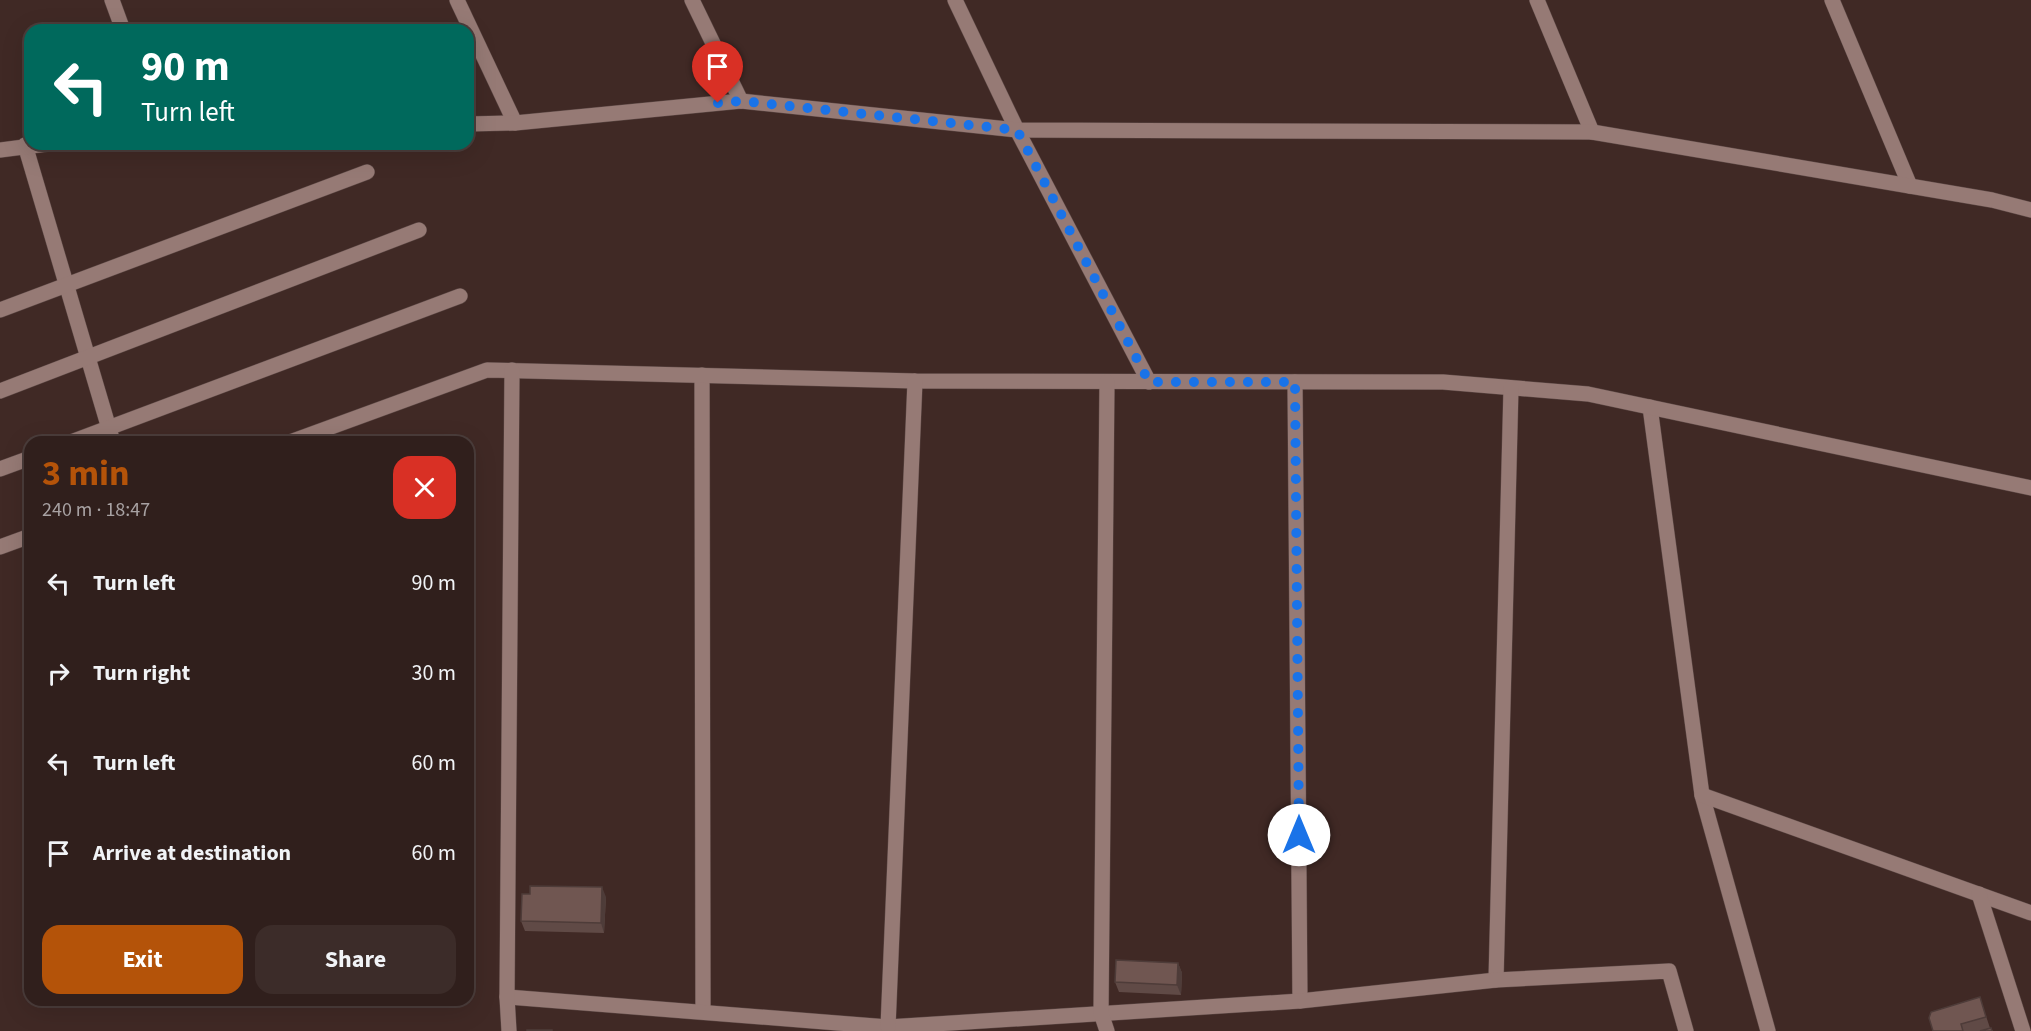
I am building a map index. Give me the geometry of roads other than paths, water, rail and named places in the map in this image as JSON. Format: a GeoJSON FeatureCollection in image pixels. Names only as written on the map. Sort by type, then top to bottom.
{"type":"FeatureCollection","features":[{"type":"Feature","properties":{"kind":"street"},"geometry":{"type":"LineString","coordinates":[[458,0],[469,24]]}},
{"type":"Feature","properties":{"kind":"street"},"geometry":{"type":"LineString","coordinates":[[692,0],[741,101]]}},
{"type":"Feature","properties":{"kind":"street"},"geometry":{"type":"LineString","coordinates":[[956,0],[1017,130],[1149,382]]}},
{"type":"Feature","properties":{"kind":"street"},"geometry":{"type":"LineString","coordinates":[[1537,0],[1592,132]]}},
{"type":"Feature","properties":{"kind":"street"},"geometry":{"type":"LineString","coordinates":[[1832,0],[1910,186]]}},
{"type":"Feature","properties":{"kind":"street"},"geometry":{"type":"LineString","coordinates":[[118,2],[122,24]]}},
{"type":"Feature","properties":{"kind":"street"},"geometry":{"type":"LineString","coordinates":[[474,35],[514,123]]}},
{"type":"Feature","properties":{"kind":"street"},"geometry":{"type":"LineString","coordinates":[[474,124],[514,123],[741,101],[1017,130],[1592,132],[1992,200],[2031,210]]}},
{"type":"Feature","properties":{"kind":"street"},"geometry":{"type":"LineString","coordinates":[[0,150],[24,145]]}},
{"type":"Feature","properties":{"kind":"street"},"geometry":{"type":"LineString","coordinates":[[27,150],[68,284],[86,358],[110,436],[460,296]]}},
{"type":"Feature","properties":{"kind":"street"},"geometry":{"type":"LineString","coordinates":[[0,310],[367,172]]}},
{"type":"Feature","properties":{"kind":"street"},"geometry":{"type":"LineString","coordinates":[[0,391],[419,230]]}},
{"type":"Feature","properties":{"kind":"street"},"geometry":{"type":"LineString","coordinates":[[306,436],[487,370],[915,381],[1443,382],[1588,394],[2031,488]]}},
{"type":"Feature","properties":{"kind":"street"},"geometry":{"type":"LineString","coordinates":[[509,1031],[507,997],[512,370]]}},
{"type":"Feature","properties":{"kind":"street"},"geometry":{"type":"LineString","coordinates":[[702,375],[703,1011]]}},
{"type":"Feature","properties":{"kind":"street"},"geometry":{"type":"LineString","coordinates":[[888,1027],[915,381]]}},
{"type":"Feature","properties":{"kind":"street"},"geometry":{"type":"LineString","coordinates":[[1107,382],[1101,1013],[1107,1031]]}},
{"type":"Feature","properties":{"kind":"street"},"geometry":{"type":"LineString","coordinates":[[1295,382],[1300,1001]]}},
{"type":"Feature","properties":{"kind":"street"},"geometry":{"type":"LineString","coordinates":[[1496,980],[1511,388]]}},
{"type":"Feature","properties":{"kind":"street"},"geometry":{"type":"LineString","coordinates":[[1650,407],[1702,795],[1764,1030]]}},
{"type":"Feature","properties":{"kind":"street"},"geometry":{"type":"LineString","coordinates":[[0,469],[24,460]]}},
{"type":"Feature","properties":{"kind":"street"},"geometry":{"type":"LineString","coordinates":[[0,547],[24,538]]}},
{"type":"Feature","properties":{"kind":"street"},"geometry":{"type":"LineString","coordinates":[[1702,795],[2031,913]]}},
{"type":"Feature","properties":{"kind":"street"},"geometry":{"type":"LineString","coordinates":[[1979,894],[2023,1031]]}},
{"type":"Feature","properties":{"kind":"street"},"geometry":{"type":"LineString","coordinates":[[507,997],[703,1011],[785,1024],[888,1027],[1300,1001],[1496,980],[1669,971],[1686,1031]]}}]}
